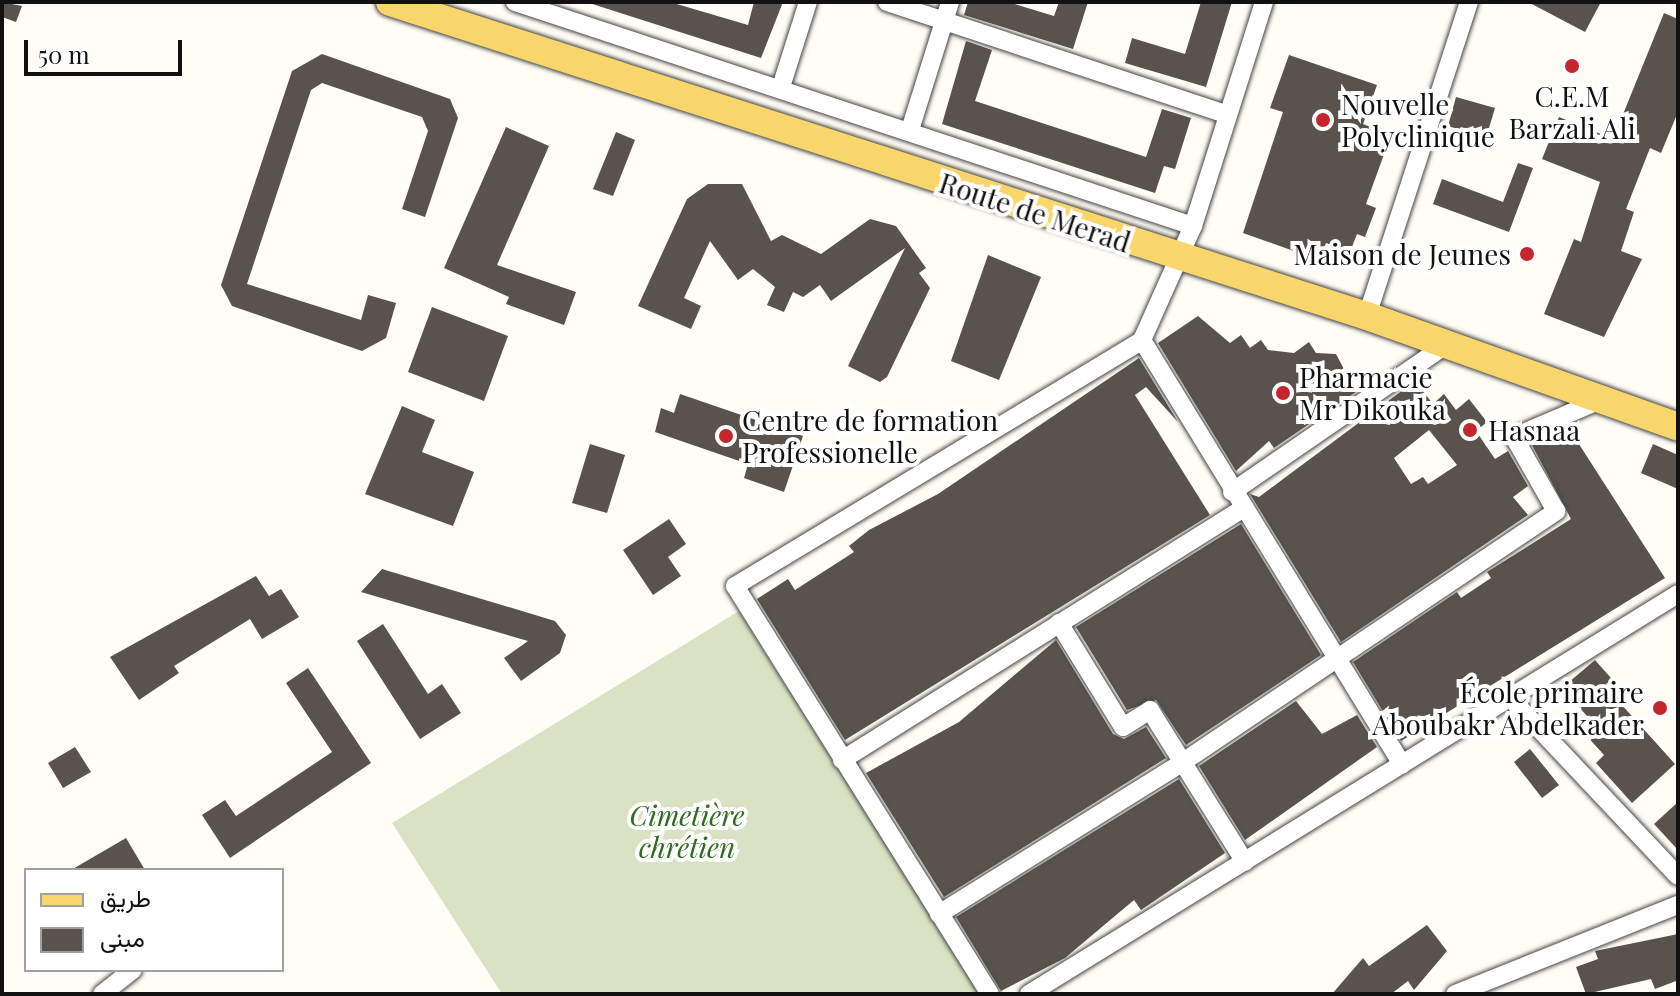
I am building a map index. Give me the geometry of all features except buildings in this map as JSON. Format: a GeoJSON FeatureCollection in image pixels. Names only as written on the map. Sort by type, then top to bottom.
{"type":"FeatureCollection","features":[{"type":"Feature","properties":{"kind":"main road","name":"Route de Merad"},"geometry":{"type":"LineString","coordinates":[[390,2],[1180,260],[1367,316],[1607,398],[1678,427]]}},
{"type":"Feature","properties":{"kind":"street"},"geometry":{"type":"LineString","coordinates":[[515,2],[781,87],[1193,226]]}},
{"type":"Feature","properties":{"kind":"street"},"geometry":{"type":"LineString","coordinates":[[781,87],[808,2]]}},
{"type":"Feature","properties":{"kind":"street"},"geometry":{"type":"LineString","coordinates":[[887,2],[1228,115]]}},
{"type":"Feature","properties":{"kind":"street"},"geometry":{"type":"LineString","coordinates":[[910,130],[950,2]]}},
{"type":"Feature","properties":{"kind":"street"},"geometry":{"type":"LineString","coordinates":[[990,994],[735,586],[1142,340],[1193,226],[1264,2]]}},
{"type":"Feature","properties":{"kind":"street"},"geometry":{"type":"LineString","coordinates":[[1367,316],[1469,2]]}},
{"type":"Feature","properties":{"kind":"street"},"geometry":{"type":"LineString","coordinates":[[1142,340],[1242,509],[1402,765]]}},
{"type":"Feature","properties":{"kind":"street"},"geometry":{"type":"LineString","coordinates":[[1232,492],[1447,344]]}},
{"type":"Feature","properties":{"kind":"street"},"geometry":{"type":"LineString","coordinates":[[939,914],[1183,762],[1556,511],[1514,437],[1607,398]]}},
{"type":"Feature","properties":{"kind":"street"},"geometry":{"type":"LineString","coordinates":[[842,760],[1242,509]]}},
{"type":"Feature","properties":{"kind":"street"},"geometry":{"type":"LineString","coordinates":[[1029,994],[1678,594]]}},
{"type":"Feature","properties":{"kind":"street"},"geometry":{"type":"LineString","coordinates":[[1059,623],[1123,727],[1150,710],[1245,862]]}},
{"type":"Feature","properties":{"kind":"street"},"geometry":{"type":"LineString","coordinates":[[1511,699],[1678,876]]}},
{"type":"Feature","properties":{"kind":"street"},"geometry":{"type":"LineString","coordinates":[[1455,994],[1678,905]]}},
{"type":"Feature","properties":{"kind":"street"},"geometry":{"type":"LineString","coordinates":[[102,994],[130,972]]}},
{"type":"Feature","properties":{"kind":"green space","name":"Cimetière chrétien"},"geometry":{"type":"Polygon","coordinates":[[[739,611],[980,994],[502,994],[392,823],[739,611]]]}},
{"type":"Feature","properties":{"kind":"place","name":"C.E.M Barzali Ali"},"geometry":{"type":"Point","coordinates":[1572,66]}},
{"type":"Feature","properties":{"kind":"place","name":"Nouvelle Polyclinique"},"geometry":{"type":"Point","coordinates":[1323,120]}},
{"type":"Feature","properties":{"kind":"place","name":"Maison de Jeunes"},"geometry":{"type":"Point","coordinates":[1527,254]}},
{"type":"Feature","properties":{"kind":"place","name":"Pharmacie Mr Dikouka"},"geometry":{"type":"Point","coordinates":[1283,393]}},
{"type":"Feature","properties":{"kind":"place","name":"Hasnaa"},"geometry":{"type":"Point","coordinates":[1470,430]}},
{"type":"Feature","properties":{"kind":"place","name":"Centre de formation Professionelle"},"geometry":{"type":"Point","coordinates":[726,436]}},
{"type":"Feature","properties":{"kind":"place","name":"École primaire Aboubakr Abdelkader"},"geometry":{"type":"Point","coordinates":[1660,708]}}]}
